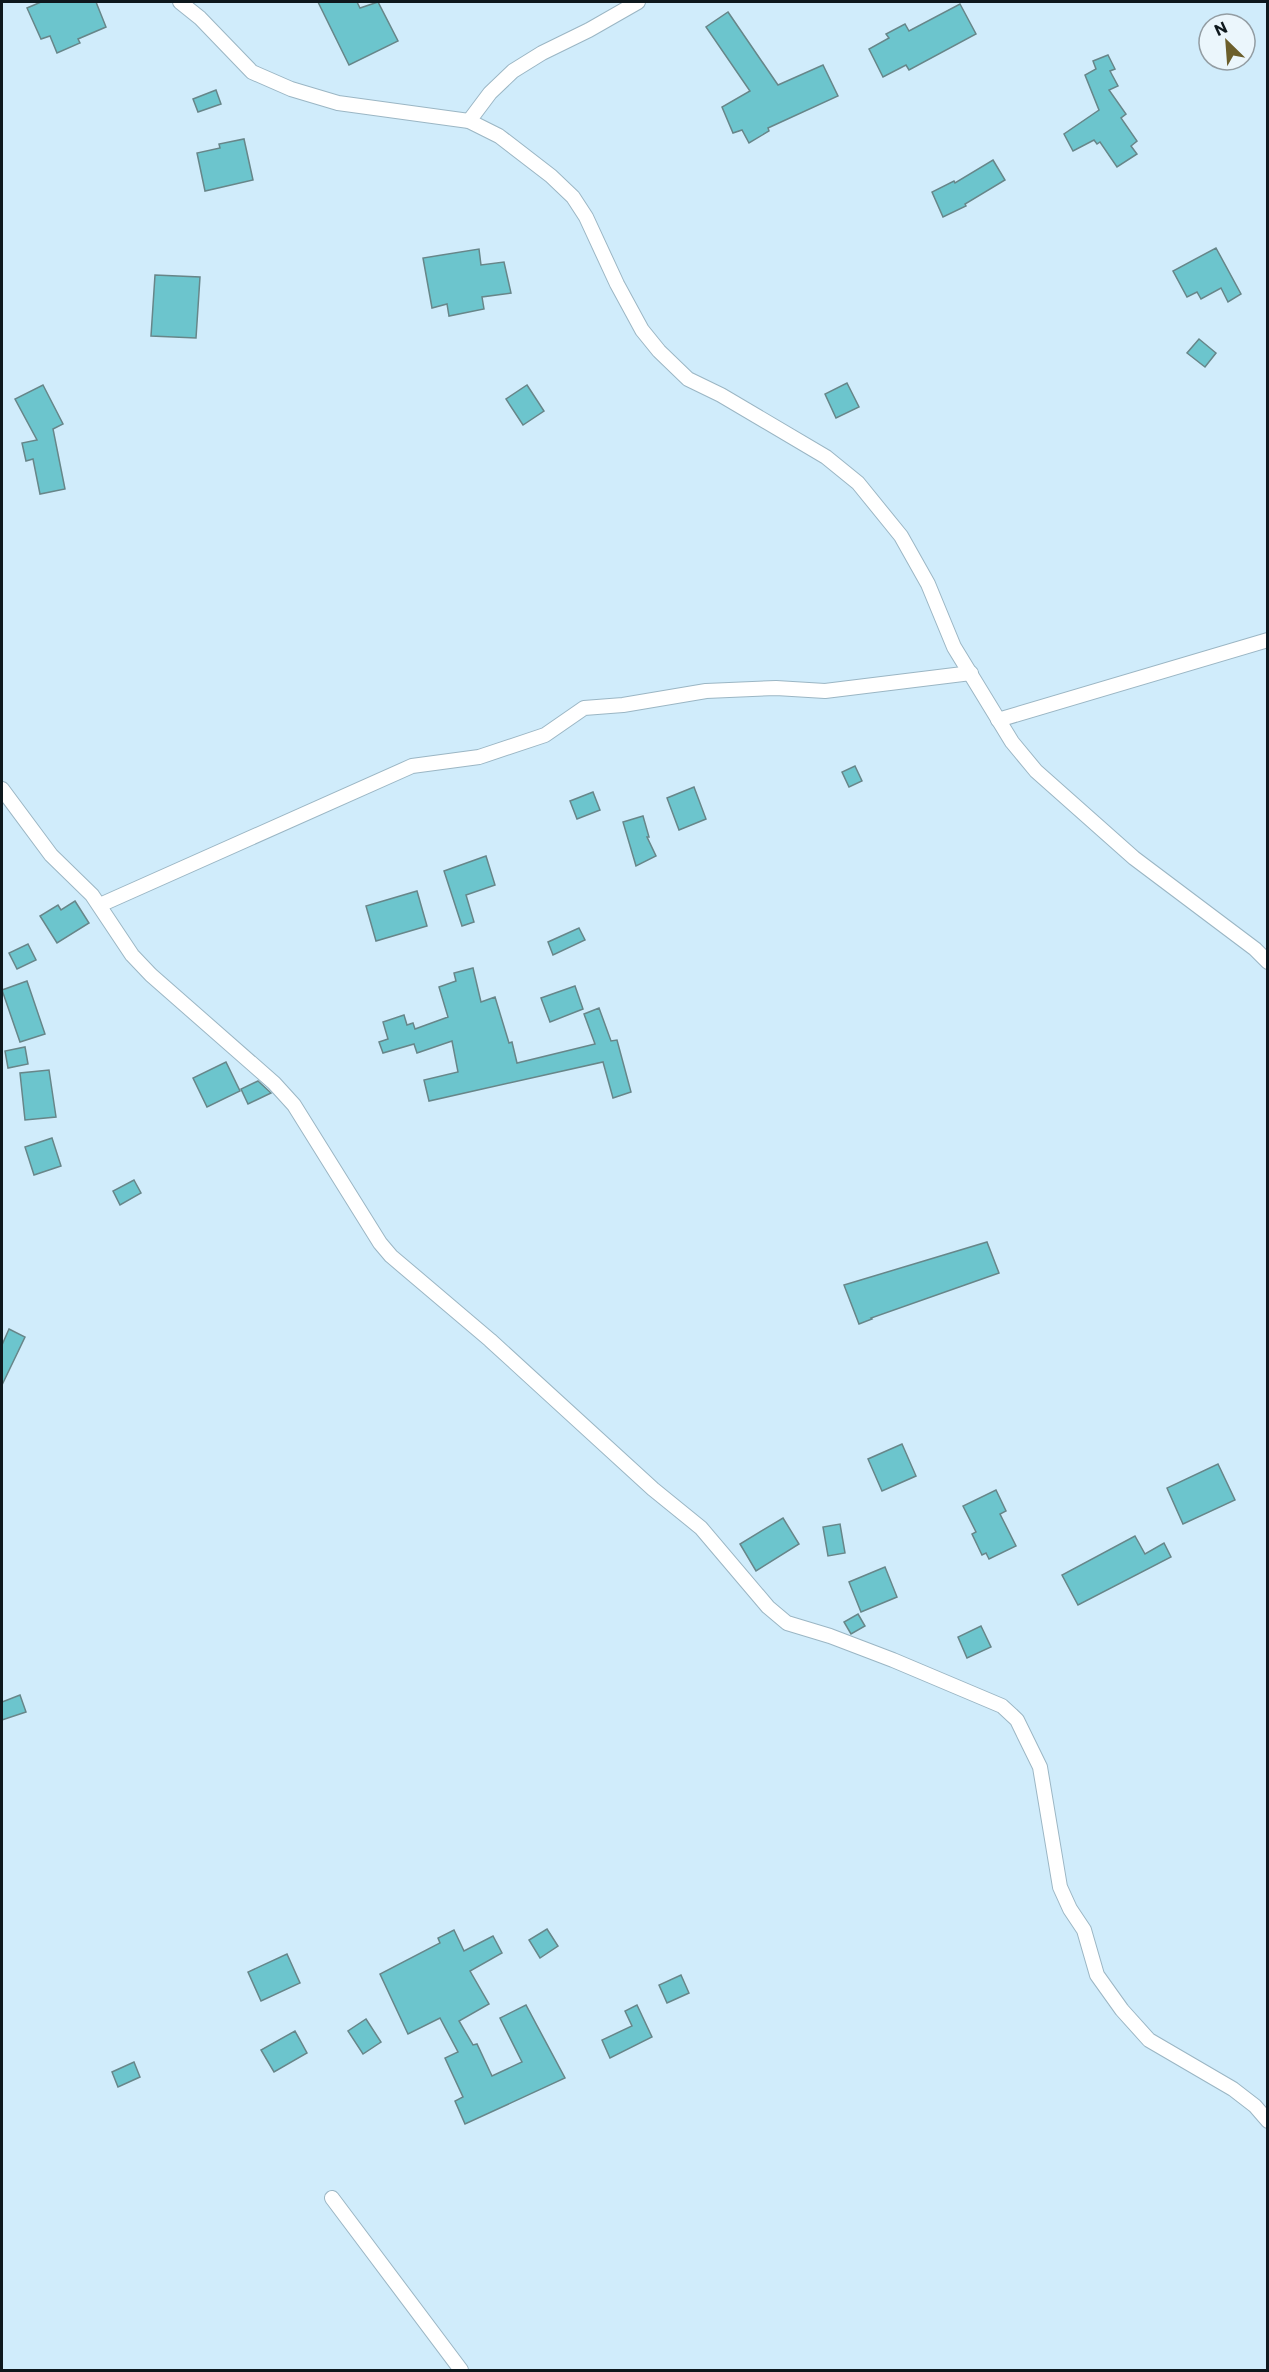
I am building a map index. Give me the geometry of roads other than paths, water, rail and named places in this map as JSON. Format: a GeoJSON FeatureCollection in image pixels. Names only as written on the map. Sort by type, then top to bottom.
{"type":"FeatureCollection","features":[{"type":"Feature","properties":{"kind":"street"},"geometry":{"type":"LineString","coordinates":[[180,2],[200,18],[252,72],[291,89],[338,103],[469,121],[499,136],[523,153],[573,197],[586,217],[617,284],[642,330],[659,351],[688,379],[783,430],[826,457],[858,483],[901,536],[928,584],[954,646],[1012,742],[1036,771],[1088,820],[1203,912],[1255,949],[1268,962]]}},
{"type":"Feature","properties":{"kind":"street"},"geometry":{"type":"LineString","coordinates":[[469,121],[490,93],[513,71],[638,2]]}},
{"type":"Feature","properties":{"kind":"street"},"geometry":{"type":"LineString","coordinates":[[998,720],[1268,640]]}},
{"type":"Feature","properties":{"kind":"street"},"geometry":{"type":"LineString","coordinates":[[100,906],[412,766],[479,757],[545,735],[584,708],[623,705],[706,691],[776,688],[825,691],[971,673]]}},
{"type":"Feature","properties":{"kind":"street"},"geometry":{"type":"LineString","coordinates":[[2,789],[51,855],[92,895],[132,955],[150,975],[274,1083],[294,1105],[380,1244],[391,1256],[490,1340],[652,1489],[701,1528],[774,1612],[787,1623],[851,1644],[1002,1706],[1017,1720],[1040,1767],[1060,1887],[1070,1910],[1084,1930],[1097,1975],[1122,2010],[1149,2040],[1233,2088],[1255,2106],[1268,2121]]}},
{"type":"Feature","properties":{"kind":"street"},"geometry":{"type":"LineString","coordinates":[[332,2198],[461,2370]]}}]}
